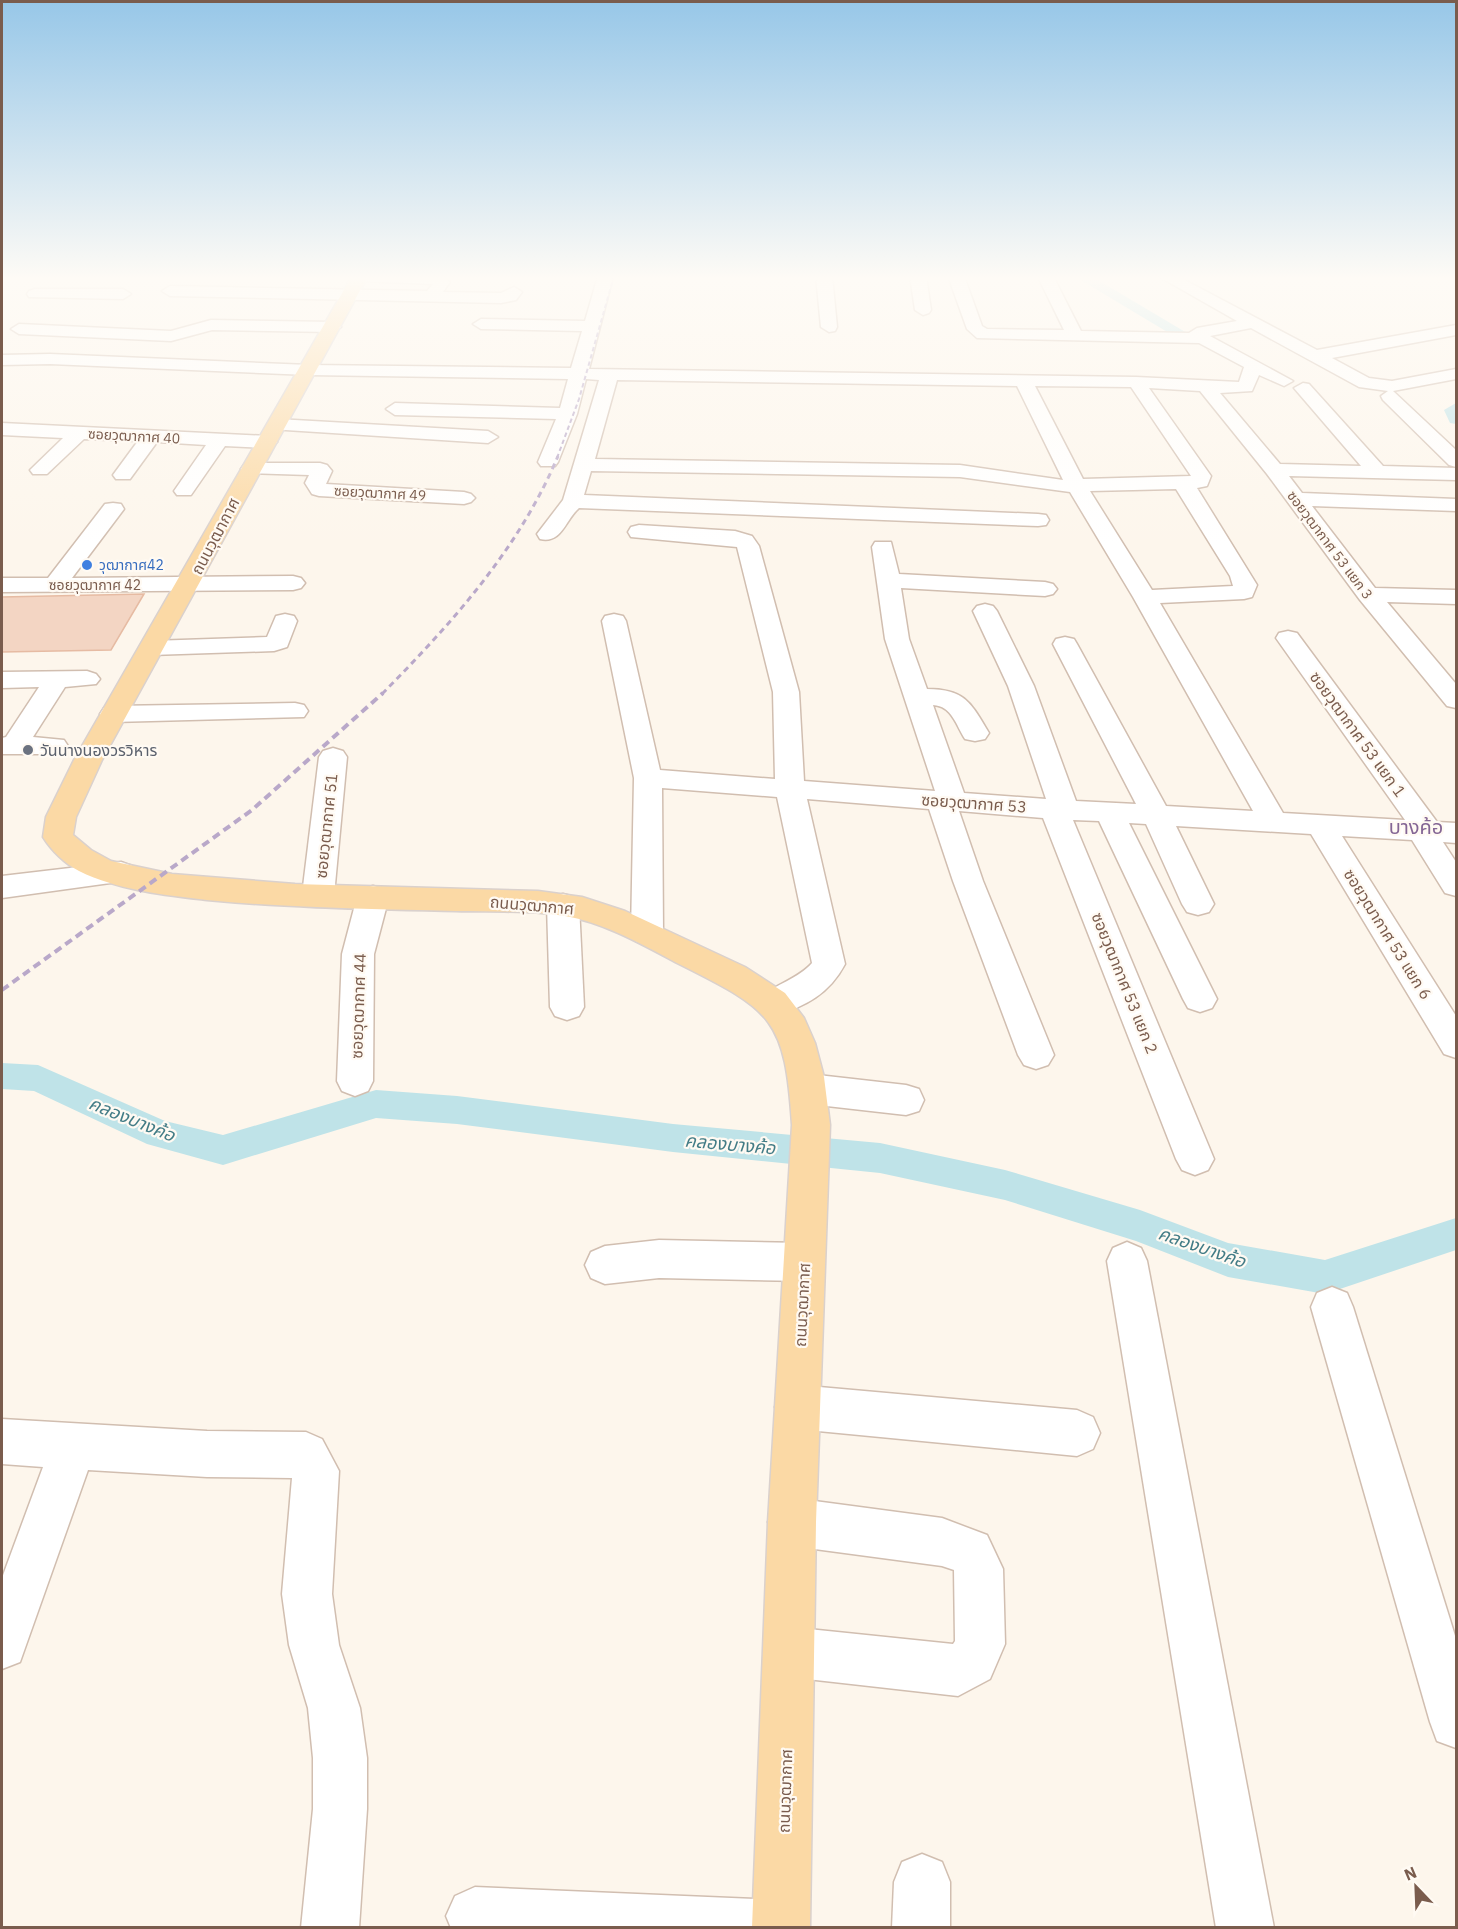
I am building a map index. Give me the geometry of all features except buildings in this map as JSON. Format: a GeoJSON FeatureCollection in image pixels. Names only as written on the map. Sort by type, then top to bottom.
{"type":"FeatureCollection","features":[{"type":"Feature","properties":{"kind":"main road","name":"ถนนวุฒากาศ"},"geometry":{"type":"LineString","coordinates":[[311,366],[251,468],[188,585],[113,714],[61,817],[58,837],[73,854],[91,864],[153,883],[228,891],[563,905],[611,917],[744,982],[774,1003],[788,1022],[800,1052],[808,1089],[810,1145],[792,1522],[781,1928]]}},
{"type":"Feature","properties":{"kind":"street"},"geometry":{"type":"LineString","coordinates":[[199,366],[309,370],[1136,382],[1206,387],[1246,387],[1253,366]]}},
{"type":"Feature","properties":{"kind":"street"},"geometry":{"type":"LineString","coordinates":[[502,373],[505,366]]}},
{"type":"Feature","properties":{"kind":"street"},"geometry":{"type":"LineString","coordinates":[[549,462],[568,414],[581,366]]}},
{"type":"Feature","properties":{"kind":"street"},"geometry":{"type":"LineString","coordinates":[[1255,366],[1284,381]]}},
{"type":"Feature","properties":{"kind":"street"},"geometry":{"type":"LineString","coordinates":[[1332,366],[1354,379],[1383,391],[1456,461]]}},
{"type":"Feature","properties":{"kind":"street"},"geometry":{"type":"LineString","coordinates":[[548,534],[574,501],[610,374]]}},
{"type":"Feature","properties":{"kind":"street"},"geometry":{"type":"LineString","coordinates":[[1383,391],[1456,374]]}},
{"type":"Feature","properties":{"kind":"street"},"geometry":{"type":"LineString","coordinates":[[1023,380],[1076,485],[1145,597],[1273,821]]}},
{"type":"Feature","properties":{"kind":"street"},"geometry":{"type":"LineString","coordinates":[[583,465],[960,471],[1047,486],[1200,482],[1202,476],[1136,382]]}},
{"type":"Feature","properties":{"kind":"street","name":"ซอยวุฒากาศ 53 แยก 3"},"geometry":{"type":"LineString","coordinates":[[1206,387],[1274,470],[1368,595],[1456,700]]}},
{"type":"Feature","properties":{"kind":"street"},"geometry":{"type":"LineString","coordinates":[[1303,388],[1376,471]]}},
{"type":"Feature","properties":{"kind":"street"},"geometry":{"type":"LineString","coordinates":[[395,409],[568,414]]}},
{"type":"Feature","properties":{"kind":"street"},"geometry":{"type":"LineString","coordinates":[[277,425],[488,437]]}},
{"type":"Feature","properties":{"kind":"street","name":"ซอยวุฒากาศ 40"},"geometry":{"type":"LineString","coordinates":[[2,429],[267,442]]}},
{"type":"Feature","properties":{"kind":"street"},"geometry":{"type":"LineString","coordinates":[[40,470],[79,433]]}},
{"type":"Feature","properties":{"kind":"street"},"geometry":{"type":"LineString","coordinates":[[123,475],[152,437]]}},
{"type":"Feature","properties":{"kind":"street"},"geometry":{"type":"LineString","coordinates":[[184,491],[218,441]]}},
{"type":"Feature","properties":{"kind":"street","name":"ซอยวุฒากาศ 49"},"geometry":{"type":"LineString","coordinates":[[251,468],[320,469],[322,471],[315,483],[319,489],[464,498]]}},
{"type":"Feature","properties":{"kind":"street"},"geometry":{"type":"LineString","coordinates":[[1274,470],[1456,474]]}},
{"type":"Feature","properties":{"kind":"street"},"geometry":{"type":"LineString","coordinates":[[933,471],[938,516]]}},
{"type":"Feature","properties":{"kind":"street"},"geometry":{"type":"LineString","coordinates":[[1145,597],[1244,592],[1242,576],[1183,483]]}},
{"type":"Feature","properties":{"kind":"street"},"geometry":{"type":"LineString","coordinates":[[1295,499],[1456,505]]}},
{"type":"Feature","properties":{"kind":"street"},"geometry":{"type":"LineString","coordinates":[[574,501],[1038,520]]}},
{"type":"Feature","properties":{"kind":"street"},"geometry":{"type":"LineString","coordinates":[[54,585],[113,509]]}},
{"type":"Feature","properties":{"kind":"street"},"geometry":{"type":"LineString","coordinates":[[639,532],[735,538],[744,541],[748,546],[786,692],[790,789],[829,964],[823,976],[811,987],[774,1003]]}},
{"type":"Feature","properties":{"kind":"street"},"geometry":{"type":"LineString","coordinates":[[883,547],[897,639],[918,697],[968,881],[1036,1055]]}},
{"type":"Feature","properties":{"kind":"street","name":"ซอยวุฒากาศ 42"},"geometry":{"type":"LineString","coordinates":[[2,585],[188,585],[296,574],[278,642],[274,644],[151,648]]}},
{"type":"Feature","properties":{"kind":"street"},"geometry":{"type":"LineString","coordinates":[[887,580],[1045,589]]}},
{"type":"Feature","properties":{"kind":"street"},"geometry":{"type":"LineString","coordinates":[[1368,595],[1456,597]]}},
{"type":"Feature","properties":{"kind":"street","name":"ซอยวุฒากาศ 53 แยก 2"},"geometry":{"type":"LineString","coordinates":[[985,611],[1021,686],[1059,809],[1195,1159]]}},
{"type":"Feature","properties":{"kind":"street"},"geometry":{"type":"LineString","coordinates":[[614,621],[648,778],[647,933]]}},
{"type":"Feature","properties":{"kind":"street","name":"ซอยวุฒากาศ 53 แยก 1"},"geometry":{"type":"LineString","coordinates":[[1288,638],[1425,831],[1456,885]]}},
{"type":"Feature","properties":{"kind":"street"},"geometry":{"type":"LineString","coordinates":[[1065,644],[1156,816],[1198,904]]}},
{"type":"Feature","properties":{"kind":"street"},"geometry":{"type":"LineString","coordinates":[[2,680],[87,679]]}},
{"type":"Feature","properties":{"kind":"street"},"geometry":{"type":"LineString","coordinates":[[8,745],[57,680]]}},
{"type":"Feature","properties":{"kind":"street"},"geometry":{"type":"LineString","coordinates":[[918,697],[945,696],[955,700],[975,733]]}},
{"type":"Feature","properties":{"kind":"street"},"geometry":{"type":"LineString","coordinates":[[113,714],[295,711]]}},
{"type":"Feature","properties":{"kind":"street"},"geometry":{"type":"LineString","coordinates":[[8,745],[54,746]]}},
{"type":"Feature","properties":{"kind":"street","name":"ซอยวุฒากาศ 51"},"geometry":{"type":"LineString","coordinates":[[318,895],[333,757]]}},
{"type":"Feature","properties":{"kind":"street","name":"ซอยวุฒากาศ 53"},"geometry":{"type":"LineString","coordinates":[[648,778],[1156,816],[1456,833]]}},
{"type":"Feature","properties":{"kind":"street"},"geometry":{"type":"LineString","coordinates":[[1109,812],[1200,999]]}},
{"type":"Feature","properties":{"kind":"street","name":"ซอยวุฒากาศ 53 แยก 6"},"geometry":{"type":"LineString","coordinates":[[1320,824],[1456,1044]]}},
{"type":"Feature","properties":{"kind":"street"},"geometry":{"type":"LineString","coordinates":[[2,887],[121,873]]}},
{"type":"Feature","properties":{"kind":"street","name":"ซอยวุฒากาศ 44"},"geometry":{"type":"LineString","coordinates":[[355,1081],[358,954],[373,897]]}},
{"type":"Feature","properties":{"kind":"street"},"geometry":{"type":"LineString","coordinates":[[563,905],[567,1007]]}},
{"type":"Feature","properties":{"kind":"street"},"geometry":{"type":"LineString","coordinates":[[808,1089],[906,1100]]}},
{"type":"Feature","properties":{"kind":"street"},"geometry":{"type":"LineString","coordinates":[[604,1265],[659,1259],[804,1262]]}},
{"type":"Feature","properties":{"kind":"street"},"geometry":{"type":"LineString","coordinates":[[1127,1261],[1245,1928]]}},
{"type":"Feature","properties":{"kind":"street"},"geometry":{"type":"LineString","coordinates":[[1332,1307],[1456,1722]]}},
{"type":"Feature","properties":{"kind":"street"},"geometry":{"type":"LineString","coordinates":[[797,1407],[1077,1433]]}},
{"type":"Feature","properties":{"kind":"street"},"geometry":{"type":"LineString","coordinates":[[2,1442],[207,1454],[306,1455],[316,1471],[307,1594],[314,1645],[334,1708],[340,1758],[340,1809],[330,1928]]}},
{"type":"Feature","properties":{"kind":"street"},"geometry":{"type":"LineString","coordinates":[[2,1644],[74,1445]]}},
{"type":"Feature","properties":{"kind":"street"},"geometry":{"type":"LineString","coordinates":[[789,1652],[958,1670],[972,1661],[980,1644],[979,1569],[970,1552],[942,1542],[792,1522]]}},
{"type":"Feature","properties":{"kind":"street"},"geometry":{"type":"LineString","coordinates":[[475,1916],[754,1928]]}},
{"type":"Feature","properties":{"kind":"waterway"},"geometry":{"type":"LineString","coordinates":[[1456,408],[1453,410],[1456,419]]}},
{"type":"Feature","properties":{"kind":"waterway","name":"คลองบางค้อ"},"geometry":{"type":"LineString","coordinates":[[2,1076],[38,1078],[159,1134],[223,1150],[376,1104],[457,1110],[673,1138],[880,1158],[1005,1185],[1140,1226],[1228,1260],[1325,1277],[1456,1234]]}},
{"type":"Feature","properties":{"kind":"railway"},"geometry":{"type":"LineString","coordinates":[[557,458],[588,366]]}},
{"type":"Feature","properties":{"kind":"railway"},"geometry":{"type":"LineString","coordinates":[[383,693],[481,584],[524,523],[558,456]]}},
{"type":"Feature","properties":{"kind":"railway"},"geometry":{"type":"LineString","coordinates":[[2,990],[252,810],[383,693]]}},
{"type":"Feature","properties":{"kind":"place","name":"วุฒากาศ42"},"geometry":{"type":"Point","coordinates":[87,565]}},
{"type":"Feature","properties":{"kind":"place","name":"วันนางนองวรวิหาร"},"geometry":{"type":"Point","coordinates":[28,750]}},
{"type":"Feature","properties":{"kind":"district","name":"บางค้อ"},"geometry":{"type":"Point","coordinates":[1416,826]}}]}
